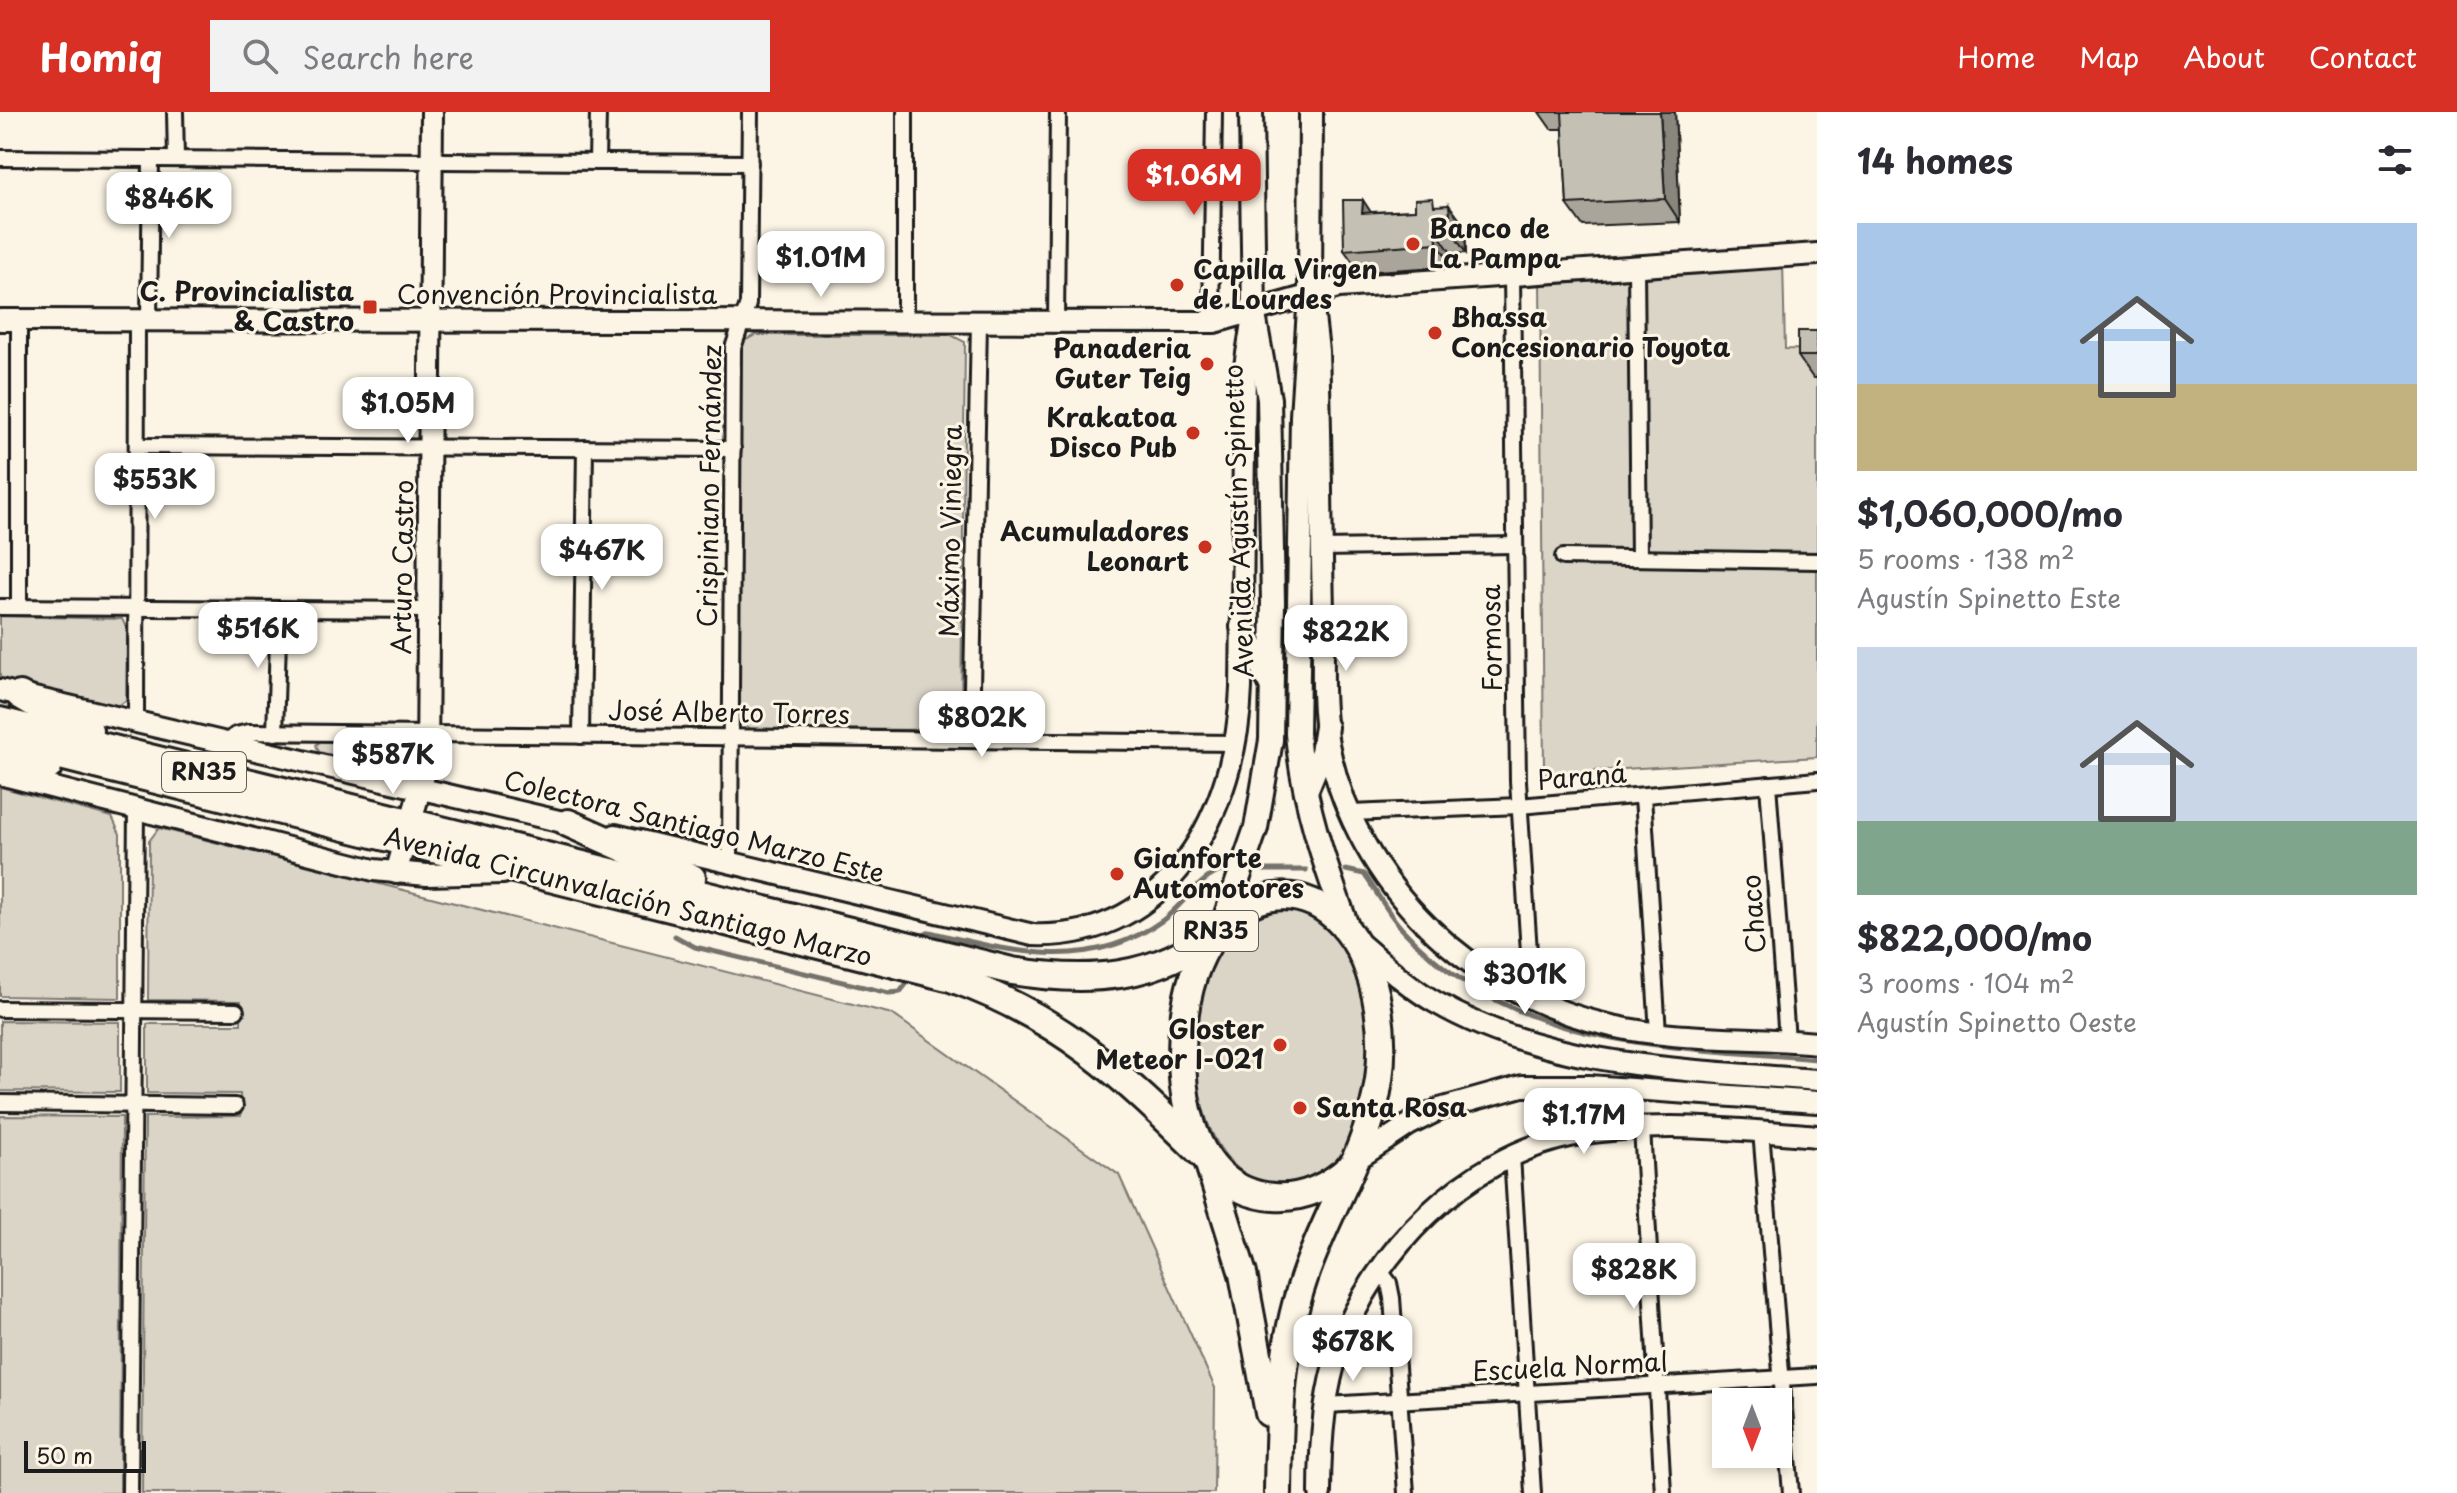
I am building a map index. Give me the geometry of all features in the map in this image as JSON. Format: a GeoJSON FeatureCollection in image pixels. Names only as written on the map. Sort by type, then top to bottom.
{"type":"FeatureCollection","features":[{"type":"Feature","properties":{"kind":"highway"},"geometry":{"type":"LineString","coordinates":[[10,692],[80,727],[237,767],[329,803]]}},
{"type":"Feature","properties":{"kind":"highway","name":"Avenida Circunvalación Santiago Marzo"},"geometry":{"type":"LineString","coordinates":[[0,721],[329,803],[526,872],[935,973],[982,990],[1028,1012],[1086,1047],[1138,1091],[1207,1160]]}},
{"type":"Feature","properties":{"kind":"highway","name":"Avenida Circunvalación Santiago Marzo"},"geometry":{"type":"LineString","coordinates":[[0,741],[294,814],[406,832],[1012,971],[1099,978],[1140,972],[1193,948],[1220,926]]}},
{"type":"Feature","properties":{"kind":"highway"},"geometry":{"type":"LineString","coordinates":[[0,762],[48,767],[191,802],[294,814]]}},
{"type":"Feature","properties":{"kind":"highway"},"geometry":{"type":"LineString","coordinates":[[568,823],[673,873],[808,908],[900,945]]}},
{"type":"Feature","properties":{"kind":"highway","name":"RN35"},"geometry":{"type":"LineString","coordinates":[[1278,1465],[1246,1287],[1187,1101],[1183,1027],[1195,970],[1220,926],[1251,903],[1285,898],[1321,906],[1352,934],[1372,979],[1382,1035],[1378,1092],[1372,1121],[1315,1248],[1290,1325],[1282,1371],[1278,1493]]}},
{"type":"Feature","properties":{"kind":"highway","name":"RN35"},"geometry":{"type":"LineString","coordinates":[[1207,1160],[1248,1191],[1285,1197],[1316,1191],[1353,1164]]}},
{"type":"Feature","properties":{"kind":"main road","name":"Avenida Agustín Spinetto"},"geometry":{"type":"LineString","coordinates":[[1220,926],[1251,847],[1263,800],[1270,751],[1268,394],[1254,308],[1251,112]]}},
{"type":"Feature","properties":{"kind":"main road","name":"Avenida Agustín Spinetto"},"geometry":{"type":"LineString","coordinates":[[1311,112],[1310,294],[1302,416],[1297,714],[1306,791],[1322,854],[1352,934]]}},
{"type":"Feature","properties":{"kind":"main road"},"geometry":{"type":"LineString","coordinates":[[1242,627],[1272,690]]}},
{"type":"Feature","properties":{"kind":"main road"},"geometry":{"type":"LineString","coordinates":[[1306,791],[1324,746],[1326,727]]}},
{"type":"Feature","properties":{"kind":"street"},"geometry":{"type":"LineString","coordinates":[[175,112],[176,159]]}},
{"type":"Feature","properties":{"kind":"street","name":"Arturo Castro"},"geometry":{"type":"LineString","coordinates":[[396,873],[427,771],[432,112]]}},
{"type":"Feature","properties":{"kind":"street"},"geometry":{"type":"LineString","coordinates":[[597,162],[598,112]]}},
{"type":"Feature","properties":{"kind":"street","name":"Crispiniano Fernández"},"geometry":{"type":"LineString","coordinates":[[730,863],[733,343],[743,321],[748,298],[750,112]]}},
{"type":"Feature","properties":{"kind":"street"},"geometry":{"type":"LineString","coordinates":[[905,112],[905,321]]}},
{"type":"Feature","properties":{"kind":"street"},"geometry":{"type":"LineString","coordinates":[[1056,322],[1058,112]]}},
{"type":"Feature","properties":{"kind":"street"},"geometry":{"type":"LineString","coordinates":[[1211,322],[1214,112]]}},
{"type":"Feature","properties":{"kind":"street"},"geometry":{"type":"LineString","coordinates":[[0,158],[750,163]]}},
{"type":"Feature","properties":{"kind":"street"},"geometry":{"type":"LineString","coordinates":[[136,721],[137,446],[151,159]]}},
{"type":"Feature","properties":{"kind":"street","name":"Convención Provincialista"},"geometry":{"type":"LineString","coordinates":[[10,320],[1211,322],[1230,320],[1254,308],[1339,287],[1817,254]]}},
{"type":"Feature","properties":{"kind":"street"},"geometry":{"type":"LineString","coordinates":[[1636,267],[1639,558]]}},
{"type":"Feature","properties":{"kind":"street","name":"Formosa"},"geometry":{"type":"LineString","coordinates":[[1512,275],[1519,806],[1532,999]]}},
{"type":"Feature","properties":{"kind":"street"},"geometry":{"type":"LineString","coordinates":[[1310,294],[1318,351],[1326,727],[1333,766],[1351,813],[1382,875],[1422,922],[1481,971],[1532,999],[1609,1026],[1658,1033],[1817,1043]]}},
{"type":"Feature","properties":{"kind":"street","name":"Colectora Santiago Marzo Este"},"geometry":{"type":"LineString","coordinates":[[10,692],[420,787],[1001,929],[1041,935],[1082,932],[1126,915],[1153,898],[1175,876],[1201,837],[1235,743],[1241,702],[1245,366],[1254,308]]}},
{"type":"Feature","properties":{"kind":"street"},"geometry":{"type":"LineString","coordinates":[[10,320],[19,607]]}},
{"type":"Feature","properties":{"kind":"street","name":"Máximo Viniegra"},"geometry":{"type":"LineString","coordinates":[[971,740],[979,322]]}},
{"type":"Feature","properties":{"kind":"street"},"geometry":{"type":"LineString","coordinates":[[137,446],[733,449]]}},
{"type":"Feature","properties":{"kind":"street"},"geometry":{"type":"LineString","coordinates":[[581,736],[585,448]]}},
{"type":"Feature","properties":{"kind":"street"},"geometry":{"type":"LineString","coordinates":[[1322,548],[1515,545]]}},
{"type":"Feature","properties":{"kind":"street"},"geometry":{"type":"LineString","coordinates":[[1563,557],[1817,561]]}},
{"type":"Feature","properties":{"kind":"street"},"geometry":{"type":"LineString","coordinates":[[0,607],[429,610]]}},
{"type":"Feature","properties":{"kind":"street"},"geometry":{"type":"LineString","coordinates":[[275,733],[279,609]]}},
{"type":"Feature","properties":{"kind":"street","name":"José Alberto Torres"},"geometry":{"type":"LineString","coordinates":[[227,742],[240,733],[275,733],[1235,743]]}},
{"type":"Feature","properties":{"kind":"street"},"geometry":{"type":"LineString","coordinates":[[0,774],[353,866],[396,873],[526,872]]}},
{"type":"Feature","properties":{"kind":"street","name":"Paraná"},"geometry":{"type":"LineString","coordinates":[[1351,813],[1519,806],[1817,780]]}},
{"type":"Feature","properties":{"kind":"street","name":"Chaco"},"geometry":{"type":"LineString","coordinates":[[1768,784],[1787,1040]]}},
{"type":"Feature","properties":{"kind":"street"},"geometry":{"type":"LineString","coordinates":[[1643,796],[1658,1033]]}},
{"type":"Feature","properties":{"kind":"street"},"geometry":{"type":"LineString","coordinates":[[130,1493],[136,809]]}},
{"type":"Feature","properties":{"kind":"street"},"geometry":{"type":"LineString","coordinates":[[1352,934],[1436,1003],[1513,1035],[1583,1054],[1655,1066],[1817,1080]]}},
{"type":"Feature","properties":{"kind":"street"},"geometry":{"type":"LineString","coordinates":[[0,1009],[236,1011]]}},
{"type":"Feature","properties":{"kind":"street"},"geometry":{"type":"LineString","coordinates":[[1353,1164],[1395,1132],[1440,1109],[1522,1086],[1589,1086],[1817,1102]]}},
{"type":"Feature","properties":{"kind":"street"},"geometry":{"type":"LineString","coordinates":[[0,1103],[235,1106]]}},
{"type":"Feature","properties":{"kind":"street"},"geometry":{"type":"LineString","coordinates":[[1642,1128],[1663,1493]]}},
{"type":"Feature","properties":{"kind":"street"},"geometry":{"type":"LineString","coordinates":[[1320,1493],[1327,1405],[1344,1335],[1380,1271],[1403,1241],[1444,1201],[1512,1156],[1567,1137],[1642,1128],[1761,1131],[1817,1136]]}},
{"type":"Feature","properties":{"kind":"street"},"geometry":{"type":"LineString","coordinates":[[1761,1131],[1791,1493]]}},
{"type":"Feature","properties":{"kind":"street"},"geometry":{"type":"LineString","coordinates":[[1512,1156],[1533,1493]]}},
{"type":"Feature","properties":{"kind":"street"},"geometry":{"type":"LineString","coordinates":[[1380,1271],[1389,1283],[1392,1298],[1406,1493]]}},
{"type":"Feature","properties":{"kind":"street","name":"Escuela Normal"},"geometry":{"type":"LineString","coordinates":[[1327,1405],[1817,1376]]}},
{"type":"Feature","properties":{"kind":"shaded area"},"geometry":{"type":"Polygon","coordinates":[[[1783,261],[1785,349],[1817,350],[1817,757],[1544,774],[1540,279],[1783,261]]]}},
{"type":"Feature","properties":{"kind":"shaded area"},"geometry":{"type":"Polygon","coordinates":[[[755,335],[951,335],[965,342],[961,716],[954,730],[751,729],[738,720],[741,351],[744,341],[755,335]]]}},
{"type":"Feature","properties":{"kind":"shaded area"},"geometry":{"type":"Polygon","coordinates":[[[0,616],[122,619],[127,629],[126,701],[115,707],[0,681],[0,616]]]}},
{"type":"Feature","properties":{"kind":"shaded area"},"geometry":{"type":"Polygon","coordinates":[[[321,741],[404,744],[414,750],[416,761],[410,770],[399,772],[319,752],[316,745],[321,741]]]}},
{"type":"Feature","properties":{"kind":"shaded area"},"geometry":{"type":"Polygon","coordinates":[[[0,787],[112,817],[120,834],[120,998],[0,996],[0,787]]]}},
{"type":"Feature","properties":{"kind":"shaded area"},"geometry":{"type":"Polygon","coordinates":[[[159,828],[892,1014],[1119,1175],[1215,1388],[1214,1493],[142,1493],[145,1117],[241,1116],[240,1094],[147,1093],[147,1024],[241,1024],[241,1001],[148,1000],[149,841],[159,828]]]}},
{"type":"Feature","properties":{"kind":"shaded area"},"geometry":{"type":"Polygon","coordinates":[[[1286,910],[1317,918],[1345,951],[1360,988],[1367,1031],[1368,1075],[1360,1116],[1344,1151],[1319,1175],[1283,1184],[1250,1177],[1225,1155],[1208,1123],[1198,1085],[1195,1044],[1198,1003],[1207,968],[1222,942],[1251,919],[1286,910]]]}},
{"type":"Feature","properties":{"kind":"shaded area"},"geometry":{"type":"Polygon","coordinates":[[[0,1021],[120,1022],[120,1092],[0,1091],[0,1021]]]}},
{"type":"Feature","properties":{"kind":"shaded area"},"geometry":{"type":"Polygon","coordinates":[[[0,1116],[122,1117],[120,1493],[0,1493],[0,1116]]]}},
{"type":"Feature","properties":{"kind":"building"},"geometry":{"type":"Polygon","coordinates":[[[1562,112],[1660,112],[1665,199],[1567,204],[1562,112]]]}},
{"type":"Feature","properties":{"kind":"building"},"geometry":{"type":"Polygon","coordinates":[[[1433,198],[1434,206],[1449,205],[1451,231],[1436,231],[1437,243],[1344,250],[1343,200],[1363,200],[1362,213],[1415,210],[1415,199],[1433,198]]]}},
{"type":"Feature","properties":{"kind":"building"},"geometry":{"type":"Polygon","coordinates":[[[1798,331],[1817,331],[1817,356],[1798,356],[1798,331]]]}},
{"type":"Feature","properties":{"kind":"waterway"},"geometry":{"type":"LineString","coordinates":[[921,936],[930,932],[990,946],[1050,953],[1107,947],[1135,937],[1163,920],[1207,878],[1224,870]]}},
{"type":"Feature","properties":{"kind":"waterway"},"geometry":{"type":"LineString","coordinates":[[1263,870],[1306,870]]}},
{"type":"Feature","properties":{"kind":"waterway"},"geometry":{"type":"LineString","coordinates":[[1346,870],[1364,874],[1402,929],[1446,969],[1493,999],[1543,1020],[1649,1044],[1817,1059]]}},
{"type":"Feature","properties":{"kind":"waterway"},"geometry":{"type":"LineString","coordinates":[[675,936],[695,947],[889,993],[900,992],[907,983]]}},
{"type":"Feature","properties":{"kind":"place","name":"Banco de La Pampa"},"geometry":{"type":"Point","coordinates":[1413,244]}},
{"type":"Feature","properties":{"kind":"place","name":"Capilla Virgen de Lourdes"},"geometry":{"type":"Point","coordinates":[1177,285]}},
{"type":"Feature","properties":{"kind":"place","name":"C. Provincialista & Castro"},"geometry":{"type":"Point","coordinates":[370,307]}},
{"type":"Feature","properties":{"kind":"place","name":"Bhassa Concesionario Toyota"},"geometry":{"type":"Point","coordinates":[1435,333]}},
{"type":"Feature","properties":{"kind":"place","name":"Panaderia Guter Teig"},"geometry":{"type":"Point","coordinates":[1207,364]}},
{"type":"Feature","properties":{"kind":"place","name":"Krakatoa Disco Pub"},"geometry":{"type":"Point","coordinates":[1193,433]}},
{"type":"Feature","properties":{"kind":"place","name":"Acumuladores Leonart"},"geometry":{"type":"Point","coordinates":[1205,547]}},
{"type":"Feature","properties":{"kind":"place","name":"Gianforte Automotores"},"geometry":{"type":"Point","coordinates":[1117,874]}},
{"type":"Feature","properties":{"kind":"place","name":"Gloster Meteor I-021"},"geometry":{"type":"Point","coordinates":[1280,1045]}},
{"type":"Feature","properties":{"kind":"place","name":"Santa Rosa"},"geometry":{"type":"Point","coordinates":[1300,1108]}}]}
